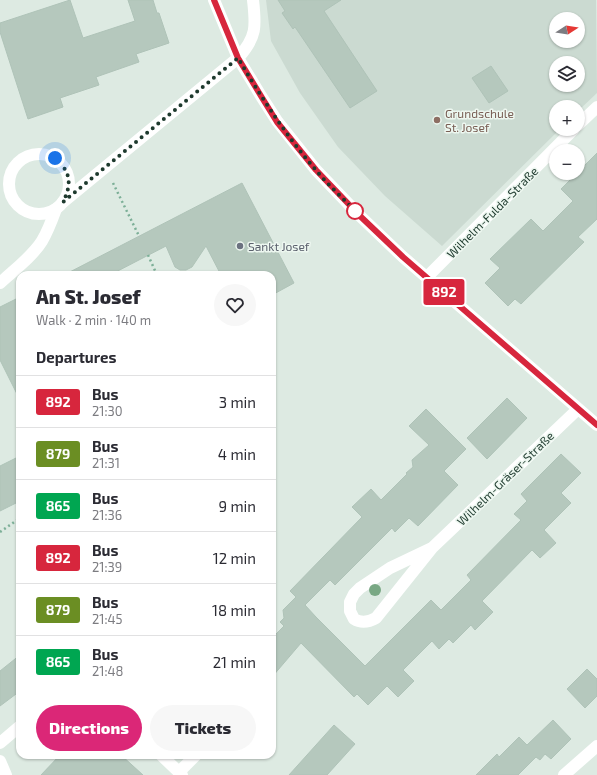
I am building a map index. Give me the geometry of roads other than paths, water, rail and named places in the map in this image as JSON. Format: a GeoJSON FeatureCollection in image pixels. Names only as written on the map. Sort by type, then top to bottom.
{"type":"FeatureCollection","features":[{"type":"Feature","properties":{"kind":"street"},"geometry":{"type":"LineString","coordinates":[[214,0],[238,58],[277,122],[316,170],[370,226],[597,425]]}},
{"type":"Feature","properties":{"kind":"street"},"geometry":{"type":"LineString","coordinates":[[0,283],[42,242],[59,206],[68,194],[68,174],[63,165],[55,158],[46,154],[36,153],[18,161],[12,169],[8,189],[18,206],[36,214],[47,213],[59,206],[238,58],[248,47],[253,38],[255,26],[253,0]]}},
{"type":"Feature","properties":{"kind":"street"},"geometry":{"type":"LineString","coordinates":[[585,118],[597,107]]}},
{"type":"Feature","properties":{"kind":"street","name":"Wilhelm-Fulda-Straße"},"geometry":{"type":"LineString","coordinates":[[427,277],[567,136]]}},
{"type":"Feature","properties":{"kind":"street","name":"Wilhelm-Gräser-Straße"},"geometry":{"type":"LineString","coordinates":[[432,548],[390,568],[360,588],[354,594],[350,602],[350,611],[354,619],[367,622],[376,618],[432,548],[578,409]]}},
{"type":"Feature","properties":{"kind":"street"},"geometry":{"type":"LineString","coordinates":[[0,743],[16,729]]}},
{"type":"Feature","properties":{"kind":"street"},"geometry":{"type":"LineString","coordinates":[[564,775],[597,746]]}},
{"type":"Feature","properties":{"kind":"street"},"geometry":{"type":"LineString","coordinates":[[164,759],[181,774],[193,759]]}},
{"type":"Feature","properties":{"kind":"street"},"geometry":{"type":"LineString","coordinates":[[0,760],[6,775]]}},
{"type":"Feature","properties":{"kind":"place","name":"Grundschule St. Josef"},"geometry":{"type":"Point","coordinates":[437,120]}},
{"type":"Feature","properties":{"kind":"place","name":"Sankt Josef"},"geometry":{"type":"Point","coordinates":[240,246]}}]}
